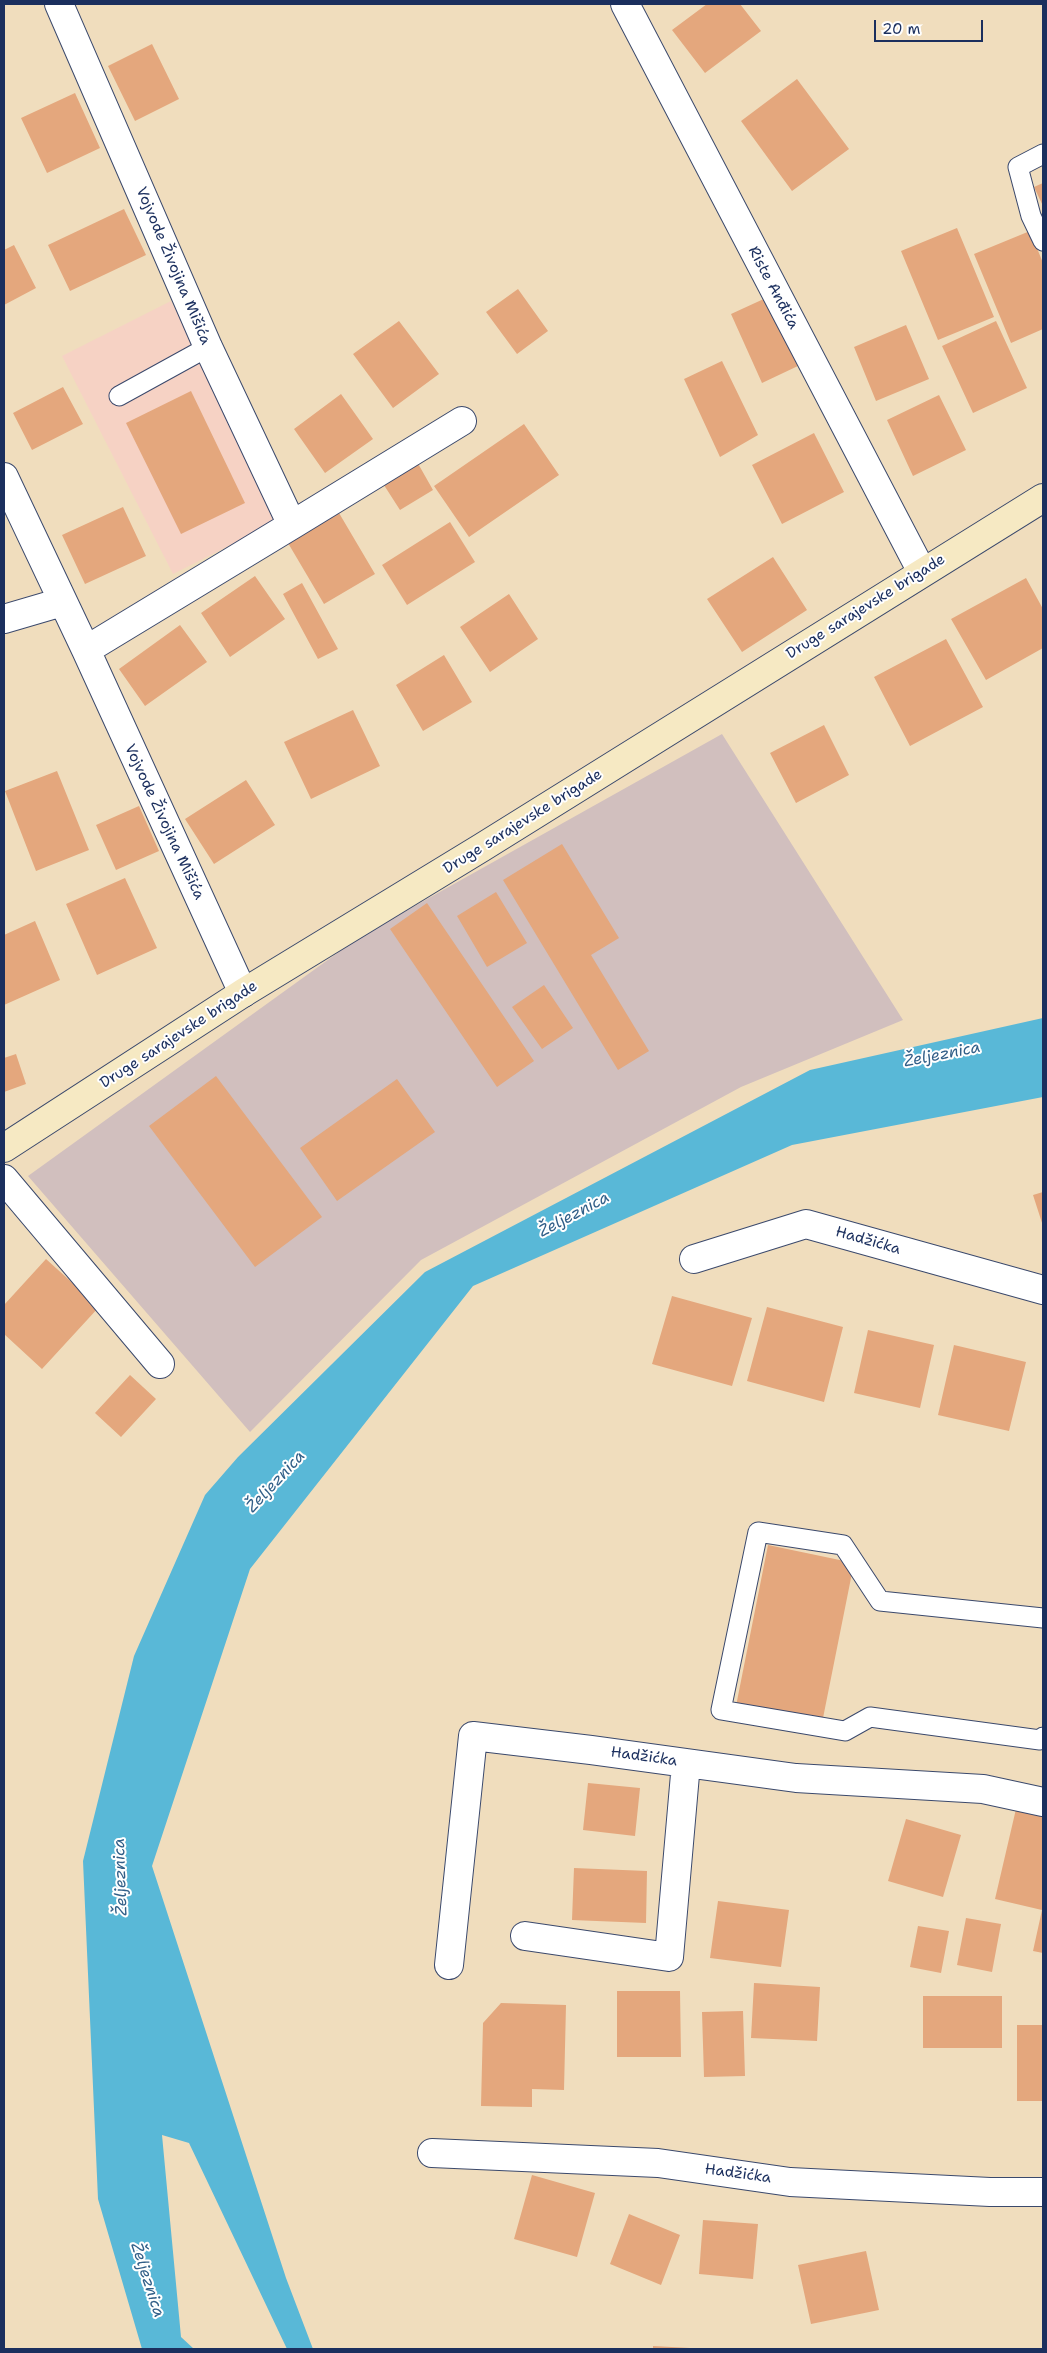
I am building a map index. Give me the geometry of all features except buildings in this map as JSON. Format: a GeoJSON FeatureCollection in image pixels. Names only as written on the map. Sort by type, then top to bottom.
{"type":"FeatureCollection","features":[{"type":"Feature","properties":{"kind":"main road","name":"Druge sarajevske brigade"},"geometry":{"type":"LineString","coordinates":[[4,1148],[243,993],[481,848],[1043,498]]}},
{"type":"Feature","properties":{"kind":"street","name":"Vojvode Živojina Mišića"},"geometry":{"type":"LineString","coordinates":[[59,4],[208,347],[292,525]]}},
{"type":"Feature","properties":{"kind":"street","name":"Riste Anđića"},"geometry":{"type":"LineString","coordinates":[[625,4],[922,572]]}},
{"type":"Feature","properties":{"kind":"street"},"geometry":{"type":"LineString","coordinates":[[86,650],[462,421]]}},
{"type":"Feature","properties":{"kind":"street","name":"Vojvode Živojina Mišića"},"geometry":{"type":"LineString","coordinates":[[4,477],[86,650],[243,993]]}},
{"type":"Feature","properties":{"kind":"street"},"geometry":{"type":"LineString","coordinates":[[4,619],[62,602]]}},
{"type":"Feature","properties":{"kind":"street"},"geometry":{"type":"LineString","coordinates":[[4,1179],[160,1364]]}},
{"type":"Feature","properties":{"kind":"street","name":"Hadžićka"},"geometry":{"type":"LineString","coordinates":[[694,1259],[806,1224],[1043,1290]]}},
{"type":"Feature","properties":{"kind":"street","name":"Hadžićka"},"geometry":{"type":"LineString","coordinates":[[449,1965],[472,1736],[796,1778],[983,1790],[1043,1802]]}},
{"type":"Feature","properties":{"kind":"street"},"geometry":{"type":"LineString","coordinates":[[525,1936],[669,1957],[686,1763]]}},
{"type":"Feature","properties":{"kind":"street","name":"Hadžićka"},"geometry":{"type":"LineString","coordinates":[[432,2154],[658,2163],[799,2182],[990,2192],[1043,2192]]}},
{"type":"Feature","properties":{"kind":"lane"},"geometry":{"type":"LineString","coordinates":[[1043,154],[1018,166],[1031,216],[1043,241]]}},
{"type":"Feature","properties":{"kind":"lane"},"geometry":{"type":"LineString","coordinates":[[119,396],[208,347]]}},
{"type":"Feature","properties":{"kind":"lane"},"geometry":{"type":"LineString","coordinates":[[1043,1618],[880,1602],[843,1545],[758,1532],[721,1710],[845,1731],[870,1717],[1040,1740],[1043,1738]]}},
{"type":"Feature","properties":{"kind":"shaded area"},"geometry":{"type":"Polygon","coordinates":[[[171,301],[282,519],[173,574],[62,356],[171,301]]]}},
{"type":"Feature","properties":{"kind":"shaded area"},"geometry":{"type":"Polygon","coordinates":[[[722,734],[903,1020],[741,1087],[421,1260],[250,1432],[28,1176],[361,936],[722,734]]]}},
{"type":"Feature","properties":{"kind":"water","name":"Željeznica"},"geometry":{"type":"Polygon","coordinates":[[[1043,1018],[1043,1097],[792,1145],[473,1286],[250,1569],[152,1866],[286,2278],[313,2349],[287,2349],[189,2143],[162,2135],[181,2337],[194,2349],[142,2349],[98,2199],[83,1861],[134,1656],[205,1495],[238,1457],[425,1272],[810,1070],[1043,1018]]]}}]}
